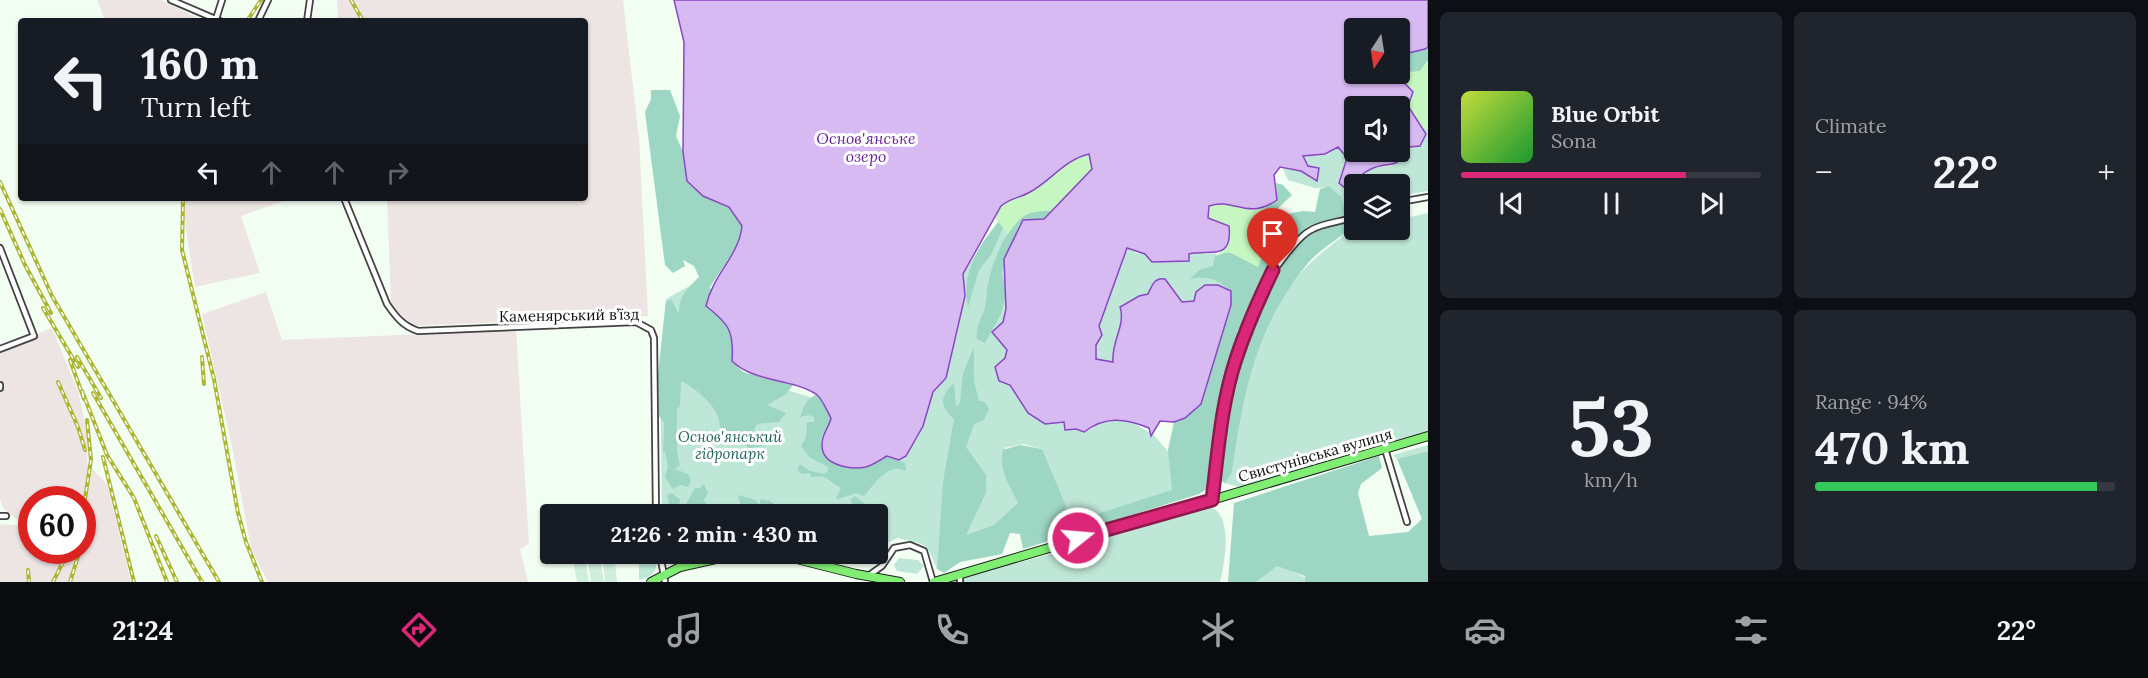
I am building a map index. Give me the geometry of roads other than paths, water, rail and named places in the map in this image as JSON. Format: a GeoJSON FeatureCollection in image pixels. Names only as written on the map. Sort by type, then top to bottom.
{"type":"FeatureCollection","features":[{"type":"Feature","properties":{"kind":"main road","name":"Свистунівська вулиця"},"geometry":{"type":"LineString","coordinates":[[934,582],[960,579],[1212,500],[1428,436]]}},
{"type":"Feature","properties":{"kind":"main road"},"geometry":{"type":"LineString","coordinates":[[651,582],[664,578],[680,567],[693,564]]}},
{"type":"Feature","properties":{"kind":"main road"},"geometry":{"type":"LineString","coordinates":[[816,564],[867,577],[900,582]]}},
{"type":"Feature","properties":{"kind":"street"},"geometry":{"type":"LineString","coordinates":[[171,0],[213,18]]}},
{"type":"Feature","properties":{"kind":"street"},"geometry":{"type":"LineString","coordinates":[[218,18],[222,0]]}},
{"type":"Feature","properties":{"kind":"street"},"geometry":{"type":"LineString","coordinates":[[259,18],[268,0]]}},
{"type":"Feature","properties":{"kind":"street"},"geometry":{"type":"LineString","coordinates":[[307,18],[310,0]]}},
{"type":"Feature","properties":{"kind":"street"},"geometry":{"type":"LineString","coordinates":[[1410,200],[1428,197]]}},
{"type":"Feature","properties":{"kind":"street","name":"Каменярський в’їзд"},"geometry":{"type":"LineString","coordinates":[[345,201],[387,304],[396,319],[408,328],[418,331],[636,322],[646,325],[654,338],[656,504]]}},
{"type":"Feature","properties":{"kind":"street"},"geometry":{"type":"LineString","coordinates":[[1212,500],[1226,399],[1235,360],[1255,307],[1273,270],[1301,236],[1313,228],[1344,220]]}},
{"type":"Feature","properties":{"kind":"street"},"geometry":{"type":"LineString","coordinates":[[0,248],[34,336],[0,349]]}},
{"type":"Feature","properties":{"kind":"street"},"geometry":{"type":"LineString","coordinates":[[1385,449],[1407,522]]}},
{"type":"Feature","properties":{"kind":"street"},"geometry":{"type":"LineString","coordinates":[[867,577],[882,566],[894,548],[910,545],[924,551],[934,582]]}},
{"type":"Feature","properties":{"kind":"water","name":"Основ'янське озеро"},"geometry":{"type":"Polygon","coordinates":[[[674,0],[1428,0],[1428,47],[1410,53],[1410,18],[1344,18],[1344,84],[1405,84],[1413,92],[1410,100],[1410,96],[1344,96],[1344,154],[1338,147],[1325,154],[1303,156],[1308,166],[1319,168],[1317,181],[1301,171],[1280,167],[1274,175],[1277,200],[1257,209],[1226,204],[1209,206],[1208,218],[1229,226],[1227,245],[1218,252],[1189,254],[1189,261],[1152,262],[1145,254],[1127,248],[1099,326],[1102,335],[1096,345],[1096,359],[1113,362],[1121,320],[1120,307],[1139,296],[1148,294],[1158,279],[1165,279],[1182,302],[1194,301],[1196,292],[1205,285],[1218,285],[1231,291],[1231,305],[1201,404],[1185,418],[1174,422],[1160,421],[1151,436],[1149,428],[1132,422],[1115,420],[1100,423],[1084,432],[1076,429],[1065,430],[1064,422],[1045,424],[1028,413],[1010,385],[999,381],[995,367],[1005,358],[1007,350],[992,332],[1003,322],[1006,309],[1004,259],[1023,220],[1044,219],[1092,169],[1089,154],[1065,165],[1038,187],[1001,206],[963,274],[965,296],[946,378],[933,392],[923,426],[906,456],[899,460],[887,456],[866,467],[852,468],[831,461],[823,451],[823,437],[831,418],[816,394],[795,385],[750,373],[732,361],[731,335],[725,323],[706,306],[714,284],[736,247],[742,226],[729,207],[703,196],[687,181],[683,152],[684,42],[674,0]]]}},
{"type":"Feature","properties":{"kind":"water","name":"Основ'янське озеро"},"geometry":{"type":"Polygon","coordinates":[[[1410,109],[1426,134],[1420,146],[1410,147],[1410,109]]]}},
{"type":"Feature","properties":{"kind":"water","name":"Основ'янське озеро"},"geometry":{"type":"Polygon","coordinates":[[[1346,162],[1397,162],[1377,167],[1364,174],[1344,174],[1344,187],[1339,183],[1346,162]]]}},
{"type":"Feature","properties":{"kind":"railway"},"geometry":{"type":"LineString","coordinates":[[249,18],[261,0]]}},
{"type":"Feature","properties":{"kind":"railway"},"geometry":{"type":"LineString","coordinates":[[351,0],[361,18]]}},
{"type":"Feature","properties":{"kind":"railway"},"geometry":{"type":"LineString","coordinates":[[0,182],[52,296],[219,582]]}},
{"type":"Feature","properties":{"kind":"railway"},"geometry":{"type":"LineString","coordinates":[[183,201],[182,250],[214,379],[238,513],[246,542],[262,582]]}},
{"type":"Feature","properties":{"kind":"railway"},"geometry":{"type":"LineString","coordinates":[[0,209],[25,265],[51,313]]}},
{"type":"Feature","properties":{"kind":"railway"},"geometry":{"type":"LineString","coordinates":[[43,308],[78,367]]}},
{"type":"Feature","properties":{"kind":"railway"},"geometry":{"type":"LineString","coordinates":[[77,357],[101,398]]}},
{"type":"Feature","properties":{"kind":"railway"},"geometry":{"type":"LineString","coordinates":[[202,357],[204,384]]}},
{"type":"Feature","properties":{"kind":"railway"},"geometry":{"type":"LineString","coordinates":[[70,360],[84,399]]}},
{"type":"Feature","properties":{"kind":"railway"},"geometry":{"type":"LineString","coordinates":[[58,382],[78,427],[85,450]]}},
{"type":"Feature","properties":{"kind":"railway"},"geometry":{"type":"LineString","coordinates":[[82,391],[107,455],[134,498],[167,582]]}},
{"type":"Feature","properties":{"kind":"railway"},"geometry":{"type":"LineString","coordinates":[[93,393],[202,582]]}},
{"type":"Feature","properties":{"kind":"railway"},"geometry":{"type":"LineString","coordinates":[[87,420],[91,460],[87,486]]}},
{"type":"Feature","properties":{"kind":"railway"},"geometry":{"type":"LineString","coordinates":[[103,457],[134,582]]}},
{"type":"Feature","properties":{"kind":"railway"},"geometry":{"type":"LineString","coordinates":[[156,536],[177,582]]}},
{"type":"Feature","properties":{"kind":"railway"},"geometry":{"type":"LineString","coordinates":[[53,582],[62,564]]}},
{"type":"Feature","properties":{"kind":"railway"},"geometry":{"type":"LineString","coordinates":[[70,582],[76,564]]}},
{"type":"Feature","properties":{"kind":"railway"},"geometry":{"type":"LineString","coordinates":[[28,570],[29,582]]}},
{"type":"Feature","properties":{"kind":"park label","name":"Основ'янський гідропарк"},"geometry":{"type":"Point","coordinates":[730,444]}}]}
